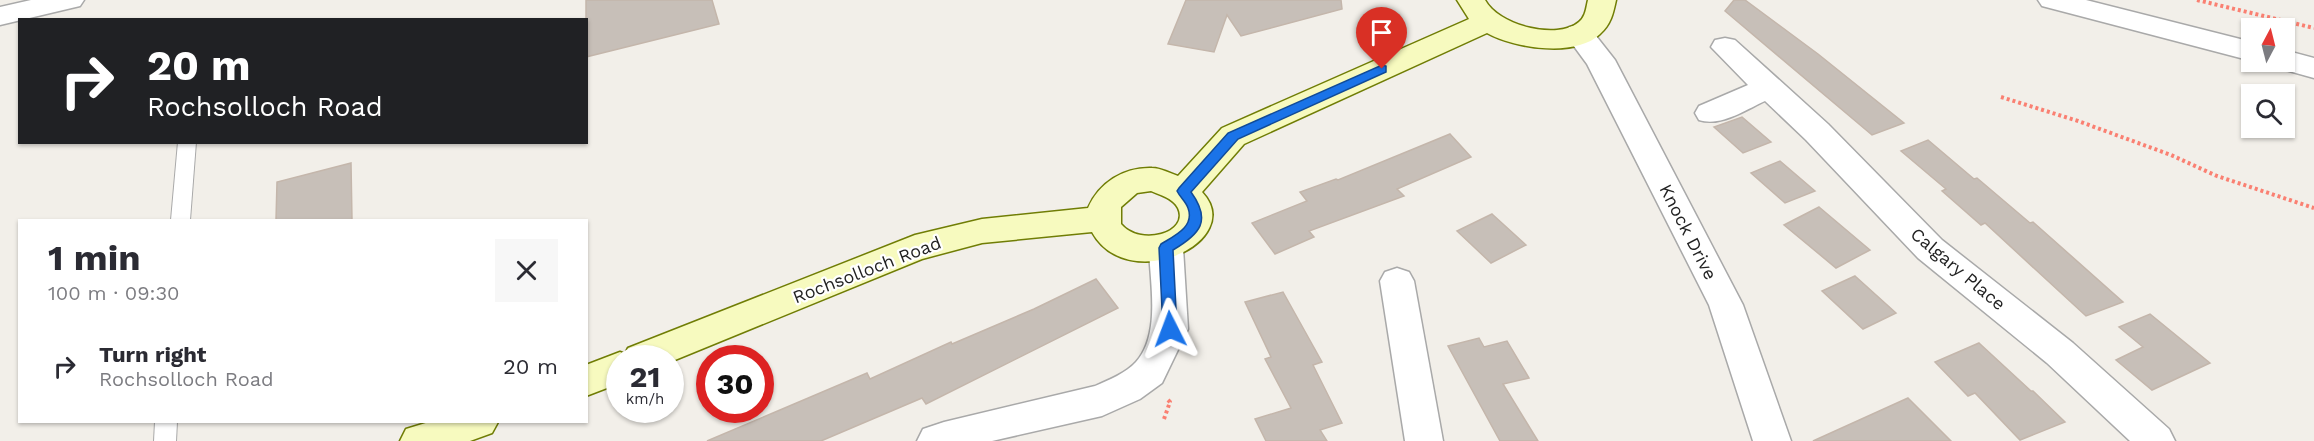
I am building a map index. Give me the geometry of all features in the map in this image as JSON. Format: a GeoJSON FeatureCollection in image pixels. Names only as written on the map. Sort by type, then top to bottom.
{"type":"FeatureCollection","features":[{"type":"Feature","properties":{"kind":"street"},"geometry":{"type":"LineString","coordinates":[[0,15],[70,0]]}},
{"type":"Feature","properties":{"kind":"street"},"geometry":{"type":"LineString","coordinates":[[1184,191],[1233,136],[1479,10],[1504,30],[1543,39],[1579,34],[1594,26],[1601,14],[1602,0]]}},
{"type":"Feature","properties":{"kind":"street"},"geometry":{"type":"LineString","coordinates":[[2052,0],[2241,49]]}},
{"type":"Feature","properties":{"kind":"street","name":"Knock Drive"},"geometry":{"type":"LineString","coordinates":[[1579,34],[1600,60],[1726,305],[1772,441]]}},
{"type":"Feature","properties":{"kind":"street","name":"Calgary Place"},"geometry":{"type":"LineString","coordinates":[[1725,47],[1817,132],[1930,249],[2060,353],[2156,441]]}},
{"type":"Feature","properties":{"kind":"street"},"geometry":{"type":"LineString","coordinates":[[2295,63],[2314,68]]}},
{"type":"Feature","properties":{"kind":"street"},"geometry":{"type":"LineString","coordinates":[[1710,113],[1769,88]]}},
{"type":"Feature","properties":{"kind":"street"},"geometry":{"type":"LineString","coordinates":[[1153,179],[1184,191],[1195,207],[1196,219],[1189,234],[1166,248],[1146,250],[1130,247],[1111,236],[1102,219],[1104,206],[1111,195],[1126,185],[1153,179]]}},
{"type":"Feature","properties":{"kind":"street","name":"Rochsolloch Road"},"geometry":{"type":"LineString","coordinates":[[673,345],[915,248],[982,231],[1102,219]]}},
{"type":"Feature","properties":{"kind":"street"},"geometry":{"type":"LineString","coordinates":[[936,441],[957,433],[1102,400],[1127,388],[1149,372],[1170,329],[1166,248]]}},
{"type":"Feature","properties":{"kind":"street"},"geometry":{"type":"LineString","coordinates":[[1397,281],[1424,441]]}},
{"type":"Feature","properties":{"kind":"street"},"geometry":{"type":"LineString","coordinates":[[588,380],[606,373]]}},
{"type":"Feature","properties":{"kind":"street"},"geometry":{"type":"LineString","coordinates":[[418,441],[476,423]]}},
{"type":"Feature","properties":{"kind":"lane"},"geometry":{"type":"LineString","coordinates":[[181,219],[187,144]]}},
{"type":"Feature","properties":{"kind":"lane"},"geometry":{"type":"LineString","coordinates":[[165,441],[166,423]]}},
{"type":"Feature","properties":{"kind":"path"},"geometry":{"type":"LineString","coordinates":[[2197,0],[2314,28]]}},
{"type":"Feature","properties":{"kind":"path"},"geometry":{"type":"LineString","coordinates":[[2001,97],[2078,121],[2171,155],[2217,176],[2314,208]]}},
{"type":"Feature","properties":{"kind":"building"},"geometry":{"type":"Polygon","coordinates":[[[586,0],[712,0],[719,24],[588,57],[588,18],[586,18],[586,0]]]}},
{"type":"Feature","properties":{"kind":"building"},"geometry":{"type":"Polygon","coordinates":[[[1186,0],[1341,0],[1342,9],[1241,36],[1227,15],[1214,52],[1168,44],[1186,0]]]}},
{"type":"Feature","properties":{"kind":"building"},"geometry":{"type":"Polygon","coordinates":[[[1734,0],[1745,0],[1818,54],[1904,123],[1872,135],[1725,11],[1734,0]]]}},
{"type":"Feature","properties":{"kind":"building"},"geometry":{"type":"Polygon","coordinates":[[[1742,117],[1771,142],[1743,153],[1714,127],[1742,117]]]}},
{"type":"Feature","properties":{"kind":"building"},"geometry":{"type":"Polygon","coordinates":[[[1450,134],[1471,157],[1397,189],[1404,196],[1309,231],[1314,237],[1275,254],[1252,223],[1307,201],[1300,192],[1338,180],[1450,134]]]}},
{"type":"Feature","properties":{"kind":"building"},"geometry":{"type":"Polygon","coordinates":[[[1928,140],[2030,223],[2033,222],[2123,302],[2086,316],[1985,223],[1981,225],[1942,191],[1946,189],[1901,151],[1928,140]]]}},
{"type":"Feature","properties":{"kind":"building"},"geometry":{"type":"Polygon","coordinates":[[[1780,161],[1815,191],[1785,203],[1751,173],[1780,161]]]}},
{"type":"Feature","properties":{"kind":"building"},"geometry":{"type":"Polygon","coordinates":[[[351,163],[352,219],[276,219],[277,182],[351,163]]]}},
{"type":"Feature","properties":{"kind":"building"},"geometry":{"type":"Polygon","coordinates":[[[1819,207],[1870,250],[1836,268],[1784,225],[1819,207]]]}},
{"type":"Feature","properties":{"kind":"building"},"geometry":{"type":"Polygon","coordinates":[[[1492,214],[1526,245],[1491,263],[1457,231],[1492,214]]]}},
{"type":"Feature","properties":{"kind":"building"},"geometry":{"type":"Polygon","coordinates":[[[1855,276],[1896,313],[1863,329],[1822,291],[1855,276]]]}},
{"type":"Feature","properties":{"kind":"building"},"geometry":{"type":"Polygon","coordinates":[[[1096,279],[1118,308],[926,404],[922,398],[821,441],[707,441],[749,423],[774,423],[774,413],[867,373],[870,379],[951,342],[952,344],[1034,309],[1096,279]]]}},
{"type":"Feature","properties":{"kind":"building"},"geometry":{"type":"Polygon","coordinates":[[[1283,292],[1322,362],[1313,365],[1342,423],[1320,430],[1327,441],[1266,441],[1255,419],[1291,408],[1265,359],[1271,357],[1245,302],[1283,292]]]}},
{"type":"Feature","properties":{"kind":"building"},"geometry":{"type":"Polygon","coordinates":[[[2150,314],[2210,363],[2152,390],[2116,360],[2143,347],[2119,327],[2150,314]]]}},
{"type":"Feature","properties":{"kind":"building"},"geometry":{"type":"Polygon","coordinates":[[[1479,338],[1484,347],[1507,341],[1529,378],[1503,384],[1538,441],[1500,441],[1448,346],[1479,338]]]}},
{"type":"Feature","properties":{"kind":"building"},"geometry":{"type":"Polygon","coordinates":[[[1979,343],[2065,422],[2020,440],[1975,393],[1968,396],[1935,362],[1979,343]]]}},
{"type":"Feature","properties":{"kind":"building"},"geometry":{"type":"Polygon","coordinates":[[[1908,398],[1951,441],[1813,441],[1908,398]]]}},
{"type":"Feature","properties":{"kind":"route"},"geometry":{"type":"LineString","coordinates":[[1170,329],[1166,248],[1178,243],[1189,234],[1196,219],[1193,201],[1184,191],[1233,136],[1382,69]]}}]}
